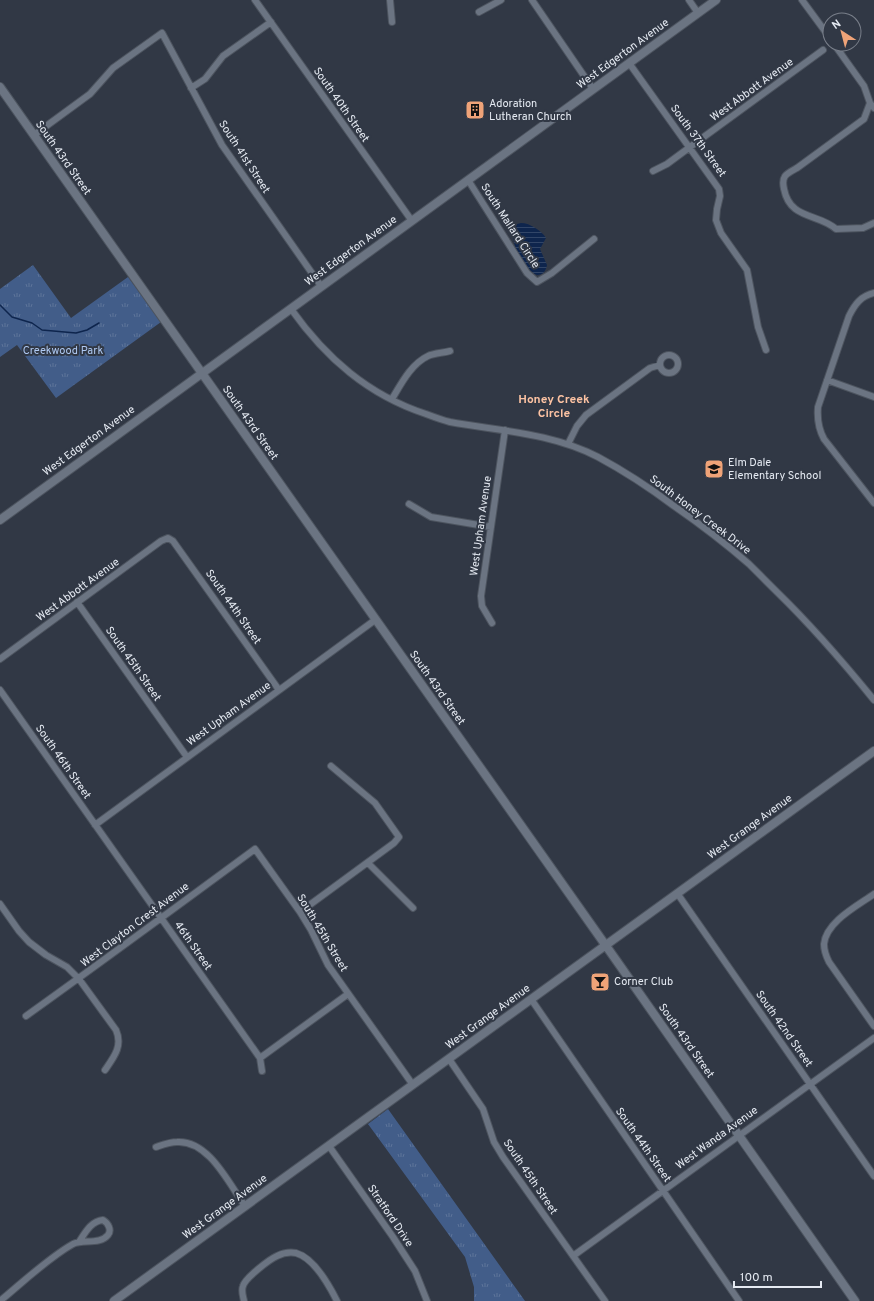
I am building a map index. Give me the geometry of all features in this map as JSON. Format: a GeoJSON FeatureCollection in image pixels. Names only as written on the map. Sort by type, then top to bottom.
{"type":"FeatureCollection","features":[{"type":"Feature","properties":{"kind":"street","name":"South 40th Street"},"geometry":{"type":"LineString","coordinates":[[255,0],[412,221]]}},
{"type":"Feature","properties":{"kind":"street"},"geometry":{"type":"LineString","coordinates":[[390,0],[392,22]]}},
{"type":"Feature","properties":{"kind":"street"},"geometry":{"type":"LineString","coordinates":[[479,12],[501,0]]}},
{"type":"Feature","properties":{"kind":"street"},"geometry":{"type":"LineString","coordinates":[[532,0],[593,89]]}},
{"type":"Feature","properties":{"kind":"street"},"geometry":{"type":"LineString","coordinates":[[689,0],[698,13]]}},
{"type":"Feature","properties":{"kind":"street","name":"West Edgerton Avenue"},"geometry":{"type":"LineString","coordinates":[[0,520],[716,0]]}},
{"type":"Feature","properties":{"kind":"street"},"geometry":{"type":"LineString","coordinates":[[802,0],[822,27]]}},
{"type":"Feature","properties":{"kind":"street"},"geometry":{"type":"LineString","coordinates":[[191,88],[205,79],[223,56],[271,22]]}},
{"type":"Feature","properties":{"kind":"street","name":"South 41st Street"},"geometry":{"type":"LineString","coordinates":[[34,135],[90,94],[113,68],[162,32],[222,145],[321,286]]}},
{"type":"Feature","properties":{"kind":"street","name":"West Abbott Avenue"},"geometry":{"type":"LineString","coordinates":[[652,171],[666,164],[822,51]]}},
{"type":"Feature","properties":{"kind":"street"},"geometry":{"type":"LineString","coordinates":[[840,52],[864,86],[872,105],[864,119],[784,177],[783,183],[785,194],[795,210],[804,215],[829,223],[836,229],[862,228],[874,223]]}},
{"type":"Feature","properties":{"kind":"street","name":"South 37th Street"},"geometry":{"type":"LineString","coordinates":[[629,63],[719,188],[720,196],[716,220],[721,232],[747,270],[758,327],[766,350]]}},
{"type":"Feature","properties":{"kind":"street","name":"South 43rd Street"},"geometry":{"type":"LineString","coordinates":[[0,87],[606,945],[855,1301]]}},
{"type":"Feature","properties":{"kind":"street","name":"South Mallard Circle"},"geometry":{"type":"LineString","coordinates":[[468,180],[527,273],[537,282],[552,273],[594,240]]}},
{"type":"Feature","properties":{"kind":"street"},"geometry":{"type":"LineString","coordinates":[[874,293],[863,297],[855,304],[852,310],[818,407],[817,419],[819,430],[824,439],[874,503]]}},
{"type":"Feature","properties":{"kind":"street","name":"South Honey Creek Drive"},"geometry":{"type":"LineString","coordinates":[[291,308],[309,333],[328,354],[356,378],[392,399],[412,409],[448,421],[505,430],[568,444],[597,456],[647,486],[693,519],[749,564],[838,656],[874,700]]}},
{"type":"Feature","properties":{"kind":"street"},"geometry":{"type":"LineString","coordinates":[[392,399],[416,365],[429,356],[450,351]]}},
{"type":"Feature","properties":{"kind":"street"},"geometry":{"type":"LineString","coordinates":[[568,444],[577,426],[586,415],[650,368],[660,365]]}},
{"type":"Feature","properties":{"kind":"street"},"geometry":{"type":"LineString","coordinates":[[827,380],[874,397]]}},
{"type":"Feature","properties":{"kind":"street","name":"West Upham Avenue"},"geometry":{"type":"LineString","coordinates":[[492,623],[482,606],[481,596],[505,430]]}},
{"type":"Feature","properties":{"kind":"street"},"geometry":{"type":"LineString","coordinates":[[409,504],[431,518],[491,527]]}},
{"type":"Feature","properties":{"kind":"street","name":"West Abbott Avenue"},"geometry":{"type":"LineString","coordinates":[[0,659],[161,541],[168,538]]}},
{"type":"Feature","properties":{"kind":"street","name":"South 44th Street"},"geometry":{"type":"LineString","coordinates":[[168,538],[173,541],[279,690]]}},
{"type":"Feature","properties":{"kind":"street","name":"South 45th Street"},"geometry":{"type":"LineString","coordinates":[[77,602],[187,757]]}},
{"type":"Feature","properties":{"kind":"street","name":"West Upham Avenue"},"geometry":{"type":"LineString","coordinates":[[95,824],[375,620]]}},
{"type":"Feature","properties":{"kind":"street","name":"South 46th Street"},"geometry":{"type":"LineString","coordinates":[[0,690],[110,846]]}},
{"type":"Feature","properties":{"kind":"street","name":"West Grange Avenue"},"geometry":{"type":"LineString","coordinates":[[114,1301],[874,751]]}},
{"type":"Feature","properties":{"kind":"street"},"geometry":{"type":"LineString","coordinates":[[300,912],[368,863],[394,843],[399,837],[375,803],[331,766]]}},
{"type":"Feature","properties":{"kind":"street","name":"46th Street"},"geometry":{"type":"LineString","coordinates":[[110,846],[260,1058]]}},
{"type":"Feature","properties":{"kind":"street","name":"South 45th Street"},"geometry":{"type":"LineString","coordinates":[[255,849],[300,912],[311,930],[328,965],[413,1085]]}},
{"type":"Feature","properties":{"kind":"street","name":"West Clayton Crest Avenue"},"geometry":{"type":"LineString","coordinates":[[26,1016],[79,979],[255,849]]}},
{"type":"Feature","properties":{"kind":"street"},"geometry":{"type":"LineString","coordinates":[[368,863],[413,908]]}},
{"type":"Feature","properties":{"kind":"street","name":"South 42nd Street"},"geometry":{"type":"LineString","coordinates":[[677,893],[874,1176]]}},
{"type":"Feature","properties":{"kind":"street"},"geometry":{"type":"LineString","coordinates":[[874,894],[836,921],[829,930],[824,943],[825,953],[829,962],[874,1026]]}},
{"type":"Feature","properties":{"kind":"street"},"geometry":{"type":"LineString","coordinates":[[0,904],[18,931],[29,942],[46,955],[67,967],[79,979],[116,1030],[119,1038],[118,1052],[105,1070]]}},
{"type":"Feature","properties":{"kind":"street"},"geometry":{"type":"LineString","coordinates":[[262,1071],[260,1058],[348,994]]}},
{"type":"Feature","properties":{"kind":"street","name":"South 44th Street"},"geometry":{"type":"LineString","coordinates":[[531,999],[739,1301]]}},
{"type":"Feature","properties":{"kind":"street","name":"West Wanda Avenue"},"geometry":{"type":"LineString","coordinates":[[573,1256],[662,1190],[874,1038]]}},
{"type":"Feature","properties":{"kind":"street","name":"South 45th Street"},"geometry":{"type":"LineString","coordinates":[[449,1059],[483,1109],[494,1142],[503,1157],[605,1301]]}},
{"type":"Feature","properties":{"kind":"street"},"geometry":{"type":"LineString","coordinates":[[156,1147],[176,1142],[188,1143],[207,1154],[245,1206]]}},
{"type":"Feature","properties":{"kind":"street","name":"Stratford Drive"},"geometry":{"type":"LineString","coordinates":[[329,1146],[394,1237],[414,1271],[427,1301]]}},
{"type":"Feature","properties":{"kind":"street"},"geometry":{"type":"LineString","coordinates":[[0,1301],[47,1262],[73,1244],[105,1238],[109,1235],[110,1231],[108,1224],[103,1220],[97,1222],[89,1228],[79,1242]]}},
{"type":"Feature","properties":{"kind":"street"},"geometry":{"type":"LineString","coordinates":[[244,1301],[242,1293],[243,1285],[248,1277],[277,1256],[286,1253],[295,1253],[305,1257],[314,1264],[337,1301]]}},
{"type":"Feature","properties":{"kind":"green space","name":"Creekwood Park"},"geometry":{"type":"Polygon","coordinates":[[[33,265],[71,318],[128,277],[161,322],[56,398],[17,345],[0,357],[0,289],[33,265]]]}},
{"type":"Feature","properties":{"kind":"green space"},"geometry":{"type":"Polygon","coordinates":[[[388,1109],[525,1301],[474,1301],[474,1287],[465,1257],[368,1124],[388,1109]]]}},
{"type":"Feature","properties":{"kind":"shaded area"},"geometry":{"type":"Polygon","coordinates":[[[517,224],[528,224],[535,228],[546,238],[540,249],[547,265],[545,271],[541,274],[537,275],[529,269],[515,246],[513,233],[517,224]]]}},
{"type":"Feature","properties":{"kind":"waterway"},"geometry":{"type":"LineString","coordinates":[[0,305],[12,317],[32,323],[42,330],[76,333],[87,330],[99,323]]}},
{"type":"Feature","properties":{"kind":"place","name":"Adoration Lutheran Church"},"geometry":{"type":"Point","coordinates":[475,110]}},
{"type":"Feature","properties":{"kind":"place","name":"Elm Dale Elementary School"},"geometry":{"type":"Point","coordinates":[714,469]}},
{"type":"Feature","properties":{"kind":"place","name":"Corner Club"},"geometry":{"type":"Point","coordinates":[600,982]}},
{"type":"Feature","properties":{"kind":"district","name":"Honey Creek Circle"},"geometry":{"type":"Point","coordinates":[554,407]}}]}
